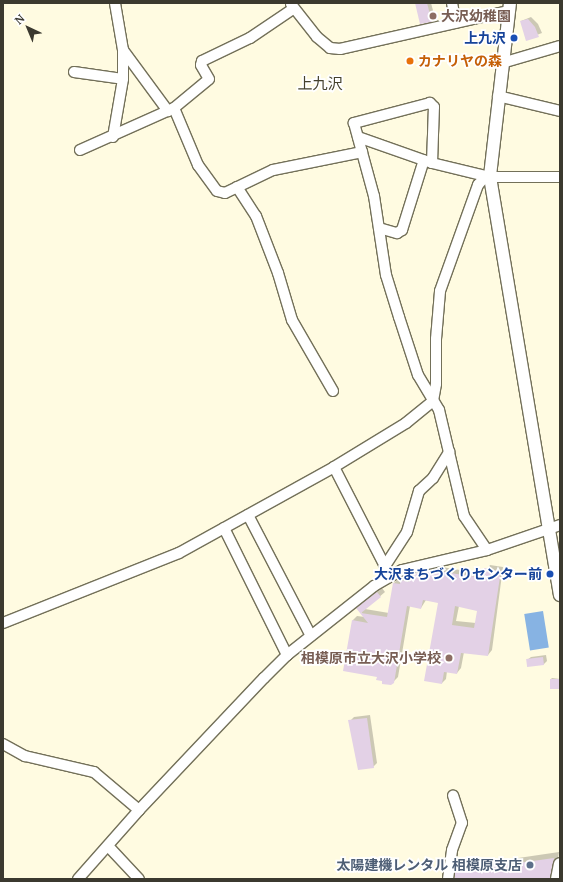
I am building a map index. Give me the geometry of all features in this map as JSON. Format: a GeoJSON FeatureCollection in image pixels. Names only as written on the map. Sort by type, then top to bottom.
{"type":"FeatureCollection","features":[{"type":"Feature","properties":{"kind":"street"},"geometry":{"type":"LineString","coordinates":[[113,136],[122,79],[123,50],[116,3]]}},
{"type":"Feature","properties":{"kind":"street"},"geometry":{"type":"LineString","coordinates":[[452,3],[456,23]]}},
{"type":"Feature","properties":{"kind":"street"},"geometry":{"type":"LineString","coordinates":[[80,150],[171,109],[209,79],[201,66],[202,61],[250,38],[292,6],[317,37],[330,48],[340,49],[456,23],[509,7],[490,177],[560,595]]}},
{"type":"Feature","properties":{"kind":"street"},"geometry":{"type":"LineString","coordinates":[[502,63],[560,46]]}},
{"type":"Feature","properties":{"kind":"street"},"geometry":{"type":"LineString","coordinates":[[123,50],[171,109],[198,165],[217,191],[225,194],[273,170],[362,152]]}},
{"type":"Feature","properties":{"kind":"street"},"geometry":{"type":"LineString","coordinates":[[74,72],[122,79]]}},
{"type":"Feature","properties":{"kind":"street"},"geometry":{"type":"LineString","coordinates":[[498,96],[560,111]]}},
{"type":"Feature","properties":{"kind":"street"},"geometry":{"type":"LineString","coordinates":[[379,228],[397,233],[402,230],[428,162],[434,107],[430,103],[354,123],[379,228],[386,275],[399,317],[418,375],[439,410],[464,516],[487,550]]}},
{"type":"Feature","properties":{"kind":"street"},"geometry":{"type":"LineString","coordinates":[[358,137],[428,162],[490,177],[560,177]]}},
{"type":"Feature","properties":{"kind":"street"},"geometry":{"type":"LineString","coordinates":[[3,623],[179,553],[334,468],[406,423],[433,401],[436,384],[436,339],[440,291],[472,194],[481,181],[490,177]]}},
{"type":"Feature","properties":{"kind":"street"},"geometry":{"type":"LineString","coordinates":[[237,187],[256,216],[278,273],[292,320],[333,391]]}},
{"type":"Feature","properties":{"kind":"street"},"geometry":{"type":"LineString","coordinates":[[78,879],[139,810],[287,656],[387,571],[407,532],[419,491],[433,478],[449,452]]}},
{"type":"Feature","properties":{"kind":"street"},"geometry":{"type":"LineString","coordinates":[[334,468],[387,571]]}},
{"type":"Feature","properties":{"kind":"street"},"geometry":{"type":"LineString","coordinates":[[248,515],[311,636]]}},
{"type":"Feature","properties":{"kind":"street"},"geometry":{"type":"LineString","coordinates":[[387,571],[487,550],[560,525]]}},
{"type":"Feature","properties":{"kind":"street"},"geometry":{"type":"LineString","coordinates":[[224,528],[287,656]]}},
{"type":"Feature","properties":{"kind":"street"},"geometry":{"type":"LineString","coordinates":[[3,744],[25,756],[94,772],[139,810]]}},
{"type":"Feature","properties":{"kind":"street"},"geometry":{"type":"LineString","coordinates":[[448,879],[452,850],[462,823],[453,795]]}},
{"type":"Feature","properties":{"kind":"street"},"geometry":{"type":"LineString","coordinates":[[108,846],[139,879]]}},
{"type":"Feature","properties":{"kind":"street"},"geometry":{"type":"LineString","coordinates":[[557,879],[560,864]]}},
{"type":"Feature","properties":{"kind":"water"},"geometry":{"type":"Polygon","coordinates":[[[543,611],[549,648],[530,651],[524,614],[543,611]]]}},
{"type":"Feature","properties":{"kind":"building"},"geometry":{"type":"Polygon","coordinates":[[[415,3],[427,3],[432,22],[420,24],[415,3]]]}},
{"type":"Feature","properties":{"kind":"building"},"geometry":{"type":"Polygon","coordinates":[[[528,19],[535,27],[539,37],[526,41],[520,21],[528,19]]]}},
{"type":"Feature","properties":{"kind":"building"},"geometry":{"type":"Polygon","coordinates":[[[484,568],[499,571],[500,577],[488,656],[461,653],[457,674],[444,672],[442,684],[424,681],[438,603],[423,600],[421,609],[407,606],[394,683],[391,685],[382,684],[382,681],[376,680],[377,677],[343,671],[352,620],[368,623],[356,608],[377,592],[381,597],[361,613],[387,617],[393,583],[400,584],[401,580],[409,582],[410,575],[431,570],[483,578],[484,568]],[[455,606],[452,625],[474,628],[477,611],[455,606]]]}},
{"type":"Feature","properties":{"kind":"building"},"geometry":{"type":"Polygon","coordinates":[[[543,657],[544,665],[527,667],[526,659],[543,657]]]}},
{"type":"Feature","properties":{"kind":"building"},"geometry":{"type":"Polygon","coordinates":[[[550,679],[559,679],[559,689],[550,689],[550,679]]]}},
{"type":"Feature","properties":{"kind":"building"},"geometry":{"type":"Polygon","coordinates":[[[367,718],[374,768],[358,770],[348,720],[367,718]]]}},
{"type":"Feature","properties":{"kind":"building","name":"太陽建機レンタル 相模原支店"},"geometry":{"type":"Polygon","coordinates":[[[554,858],[550,879],[455,879],[455,872],[554,858]]]}},
{"type":"Feature","properties":{"kind":"place","name":"大沢幼稚園"},"geometry":{"type":"Point","coordinates":[433,16]}},
{"type":"Feature","properties":{"kind":"place","name":"上九沢"},"geometry":{"type":"Point","coordinates":[514,38]}},
{"type":"Feature","properties":{"kind":"place","name":"カナリヤの森"},"geometry":{"type":"Point","coordinates":[410,61]}},
{"type":"Feature","properties":{"kind":"place","name":"大沢まちづくりセンター前"},"geometry":{"type":"Point","coordinates":[550,574]}},
{"type":"Feature","properties":{"kind":"place","name":"相模原市立大沢小学校"},"geometry":{"type":"Point","coordinates":[449,658]}},
{"type":"Feature","properties":{"kind":"place","name":"太陽建機レンタル 相模原支店"},"geometry":{"type":"Point","coordinates":[530,865]}},
{"type":"Feature","properties":{"kind":"district","name":"上九沢"},"geometry":{"type":"Point","coordinates":[320,84]}}]}
